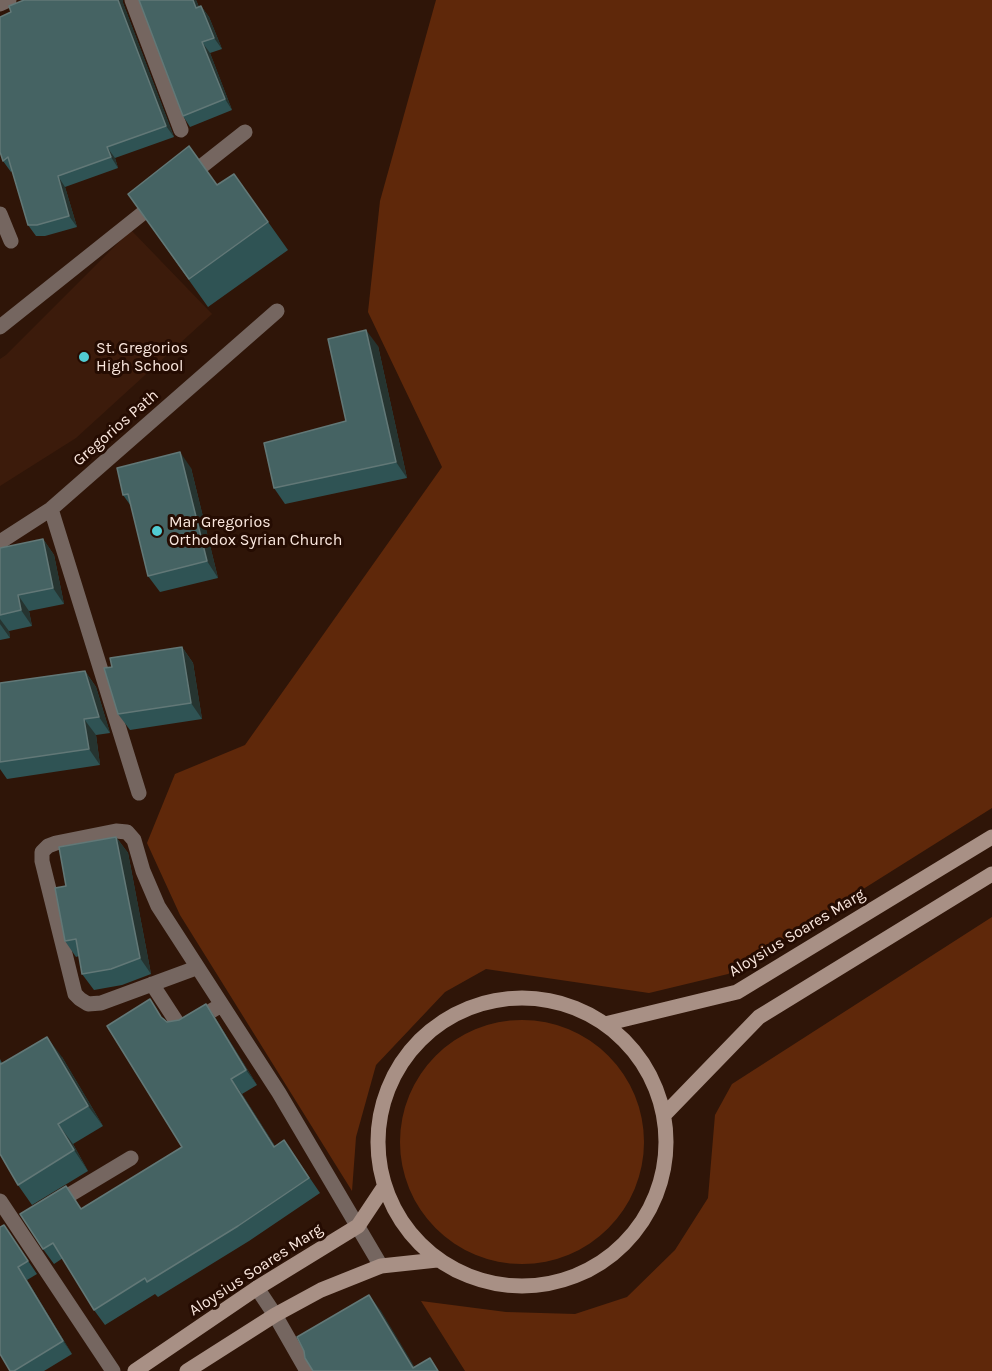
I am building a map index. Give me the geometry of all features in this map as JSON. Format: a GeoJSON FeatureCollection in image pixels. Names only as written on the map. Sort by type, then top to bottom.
{"type":"FeatureCollection","features":[{"type":"Feature","properties":{"kind":"main road","name":"Aloysius Soares Marg"},"geometry":{"type":"LineString","coordinates":[[605,1024],[737,992],[992,837]]}},
{"type":"Feature","properties":{"kind":"main road"},"geometry":{"type":"LineString","coordinates":[[664,1115],[759,1017],[992,874]]}},
{"type":"Feature","properties":{"kind":"main road"},"geometry":{"type":"LineString","coordinates":[[520,997],[565,1004],[605,1024],[632,1049],[652,1080],[664,1115],[665,1164],[650,1211],[620,1250],[578,1276],[530,1287],[482,1281],[437,1260],[405,1227],[384,1187],[377,1142],[384,1097],[404,1057],[436,1025],[476,1004],[520,997]]}},
{"type":"Feature","properties":{"kind":"main road","name":"Aloysius Soares Marg"},"geometry":{"type":"LineString","coordinates":[[135,1371],[257,1288],[358,1226],[384,1187]]}},
{"type":"Feature","properties":{"kind":"main road"},"geometry":{"type":"LineString","coordinates":[[187,1371],[275,1315],[321,1290],[381,1266],[437,1260]]}},
{"type":"Feature","properties":{"kind":"street"},"geometry":{"type":"LineString","coordinates":[[0,4],[9,0]]}},
{"type":"Feature","properties":{"kind":"street"},"geometry":{"type":"LineString","coordinates":[[132,0],[181,130]]}},
{"type":"Feature","properties":{"kind":"street"},"geometry":{"type":"LineString","coordinates":[[0,327],[245,132]]}},
{"type":"Feature","properties":{"kind":"street"},"geometry":{"type":"LineString","coordinates":[[0,214],[11,241]]}},
{"type":"Feature","properties":{"kind":"street","name":"Gregorios Path"},"geometry":{"type":"LineString","coordinates":[[0,542],[51,509],[278,311]]}},
{"type":"Feature","properties":{"kind":"street"},"geometry":{"type":"LineString","coordinates":[[51,509],[139,793]]}},
{"type":"Feature","properties":{"kind":"street"},"geometry":{"type":"LineString","coordinates":[[196,968],[101,1004],[88,1004],[75,994],[42,861],[42,852],[48,846],[116,831],[128,832],[134,840],[158,906],[279,1093],[381,1266]]}},
{"type":"Feature","properties":{"kind":"street"},"geometry":{"type":"LineString","coordinates":[[152,984],[180,1027],[185,1027],[221,1005]]}},
{"type":"Feature","properties":{"kind":"street"},"geometry":{"type":"LineString","coordinates":[[46,1209],[131,1158]]}},
{"type":"Feature","properties":{"kind":"street"},"geometry":{"type":"LineString","coordinates":[[0,1201],[22,1224],[113,1371]]}},
{"type":"Feature","properties":{"kind":"street"},"geometry":{"type":"LineString","coordinates":[[257,1288],[307,1371]]}},
{"type":"Feature","properties":{"kind":"shaded area"},"geometry":{"type":"Polygon","coordinates":[[[436,0],[992,0],[992,808],[728,974],[649,993],[486,969],[445,992],[376,1065],[356,1137],[352,1191],[180,915],[147,843],[175,774],[245,745],[442,467],[368,312],[380,201],[436,0]]]}},
{"type":"Feature","properties":{"kind":"shaded area","name":"St. Gregorios High School"},"geometry":{"type":"Polygon","coordinates":[[[131,230],[212,314],[76,438],[0,486],[0,359],[131,230]]]}},
{"type":"Feature","properties":{"kind":"shaded area"},"geometry":{"type":"Polygon","coordinates":[[[992,917],[992,1371],[465,1371],[421,1301],[506,1312],[575,1314],[627,1297],[675,1250],[708,1198],[715,1115],[732,1084],[992,917]]]}},
{"type":"Feature","properties":{"kind":"shaded area"},"geometry":{"type":"Polygon","coordinates":[[[510,1020],[534,1020],[557,1025],[580,1034],[600,1048],[616,1064],[635,1095],[642,1118],[644,1142],[642,1166],[630,1200],[616,1220],[600,1236],[580,1250],[557,1259],[534,1264],[510,1264],[487,1259],[464,1250],[444,1236],[428,1220],[414,1200],[405,1177],[400,1154],[400,1130],[405,1107],[414,1084],[428,1064],[444,1048],[464,1034],[487,1025],[510,1020]]]}},
{"type":"Feature","properties":{"kind":"building"},"geometry":{"type":"Polygon","coordinates":[[[24,0],[118,0],[166,126],[107,147],[111,157],[58,176],[69,216],[37,225],[28,225],[8,157],[3,161],[0,152],[0,17],[11,12],[9,6],[24,0]]]}},
{"type":"Feature","properties":{"kind":"building"},"geometry":{"type":"Polygon","coordinates":[[[139,0],[193,0],[196,8],[201,6],[214,38],[202,42],[225,99],[183,116],[139,0]]]}},
{"type":"Feature","properties":{"kind":"building"},"geometry":{"type":"Polygon","coordinates":[[[189,146],[217,185],[234,174],[268,222],[189,279],[128,194],[189,146]]]}},
{"type":"Feature","properties":{"kind":"building"},"geometry":{"type":"Polygon","coordinates":[[[366,330],[396,462],[274,488],[264,443],[346,421],[328,339],[366,330]]]}},
{"type":"Feature","properties":{"kind":"building"},"geometry":{"type":"Polygon","coordinates":[[[180,452],[207,561],[148,576],[128,494],[123,495],[117,468],[180,452]]]}},
{"type":"Feature","properties":{"kind":"building"},"geometry":{"type":"Polygon","coordinates":[[[43,539],[53,588],[18,595],[21,610],[0,615],[0,548],[43,539]]]}},
{"type":"Feature","properties":{"kind":"building"},"geometry":{"type":"Polygon","coordinates":[[[182,647],[191,703],[118,714],[104,668],[112,667],[110,658],[182,647]]]}},
{"type":"Feature","properties":{"kind":"building"},"geometry":{"type":"Polygon","coordinates":[[[85,671],[99,717],[84,719],[89,749],[0,762],[0,683],[85,671]]]}},
{"type":"Feature","properties":{"kind":"building"},"geometry":{"type":"Polygon","coordinates":[[[116,837],[140,958],[111,969],[82,974],[76,939],[65,941],[55,888],[66,886],[59,847],[116,837]]]}},
{"type":"Feature","properties":{"kind":"building"},"geometry":{"type":"Polygon","coordinates":[[[150,999],[161,1017],[167,1022],[179,1020],[206,1004],[246,1070],[231,1079],[274,1147],[284,1140],[309,1178],[238,1226],[147,1282],[145,1278],[94,1310],[53,1243],[43,1249],[20,1214],[66,1186],[81,1209],[182,1147],[107,1026],[150,999]]]}},
{"type":"Feature","properties":{"kind":"building"},"geometry":{"type":"Polygon","coordinates":[[[47,1037],[88,1106],[58,1124],[74,1150],[18,1185],[0,1154],[0,1063],[47,1037]]]}},
{"type":"Feature","properties":{"kind":"building"},"geometry":{"type":"Polygon","coordinates":[[[4,1225],[28,1261],[18,1267],[63,1341],[14,1371],[10,1371],[0,1354],[0,1227],[4,1225]]]}},
{"type":"Feature","properties":{"kind":"building"},"geometry":{"type":"Polygon","coordinates":[[[369,1295],[413,1368],[430,1358],[438,1371],[313,1371],[297,1337],[369,1295]]]}},
{"type":"Feature","properties":{"kind":"place","name":"St. Gregorios High School"},"geometry":{"type":"Point","coordinates":[84,357]}},
{"type":"Feature","properties":{"kind":"place","name":"Mar Gregorios Orthodox Syrian Church"},"geometry":{"type":"Point","coordinates":[157,531]}}]}
